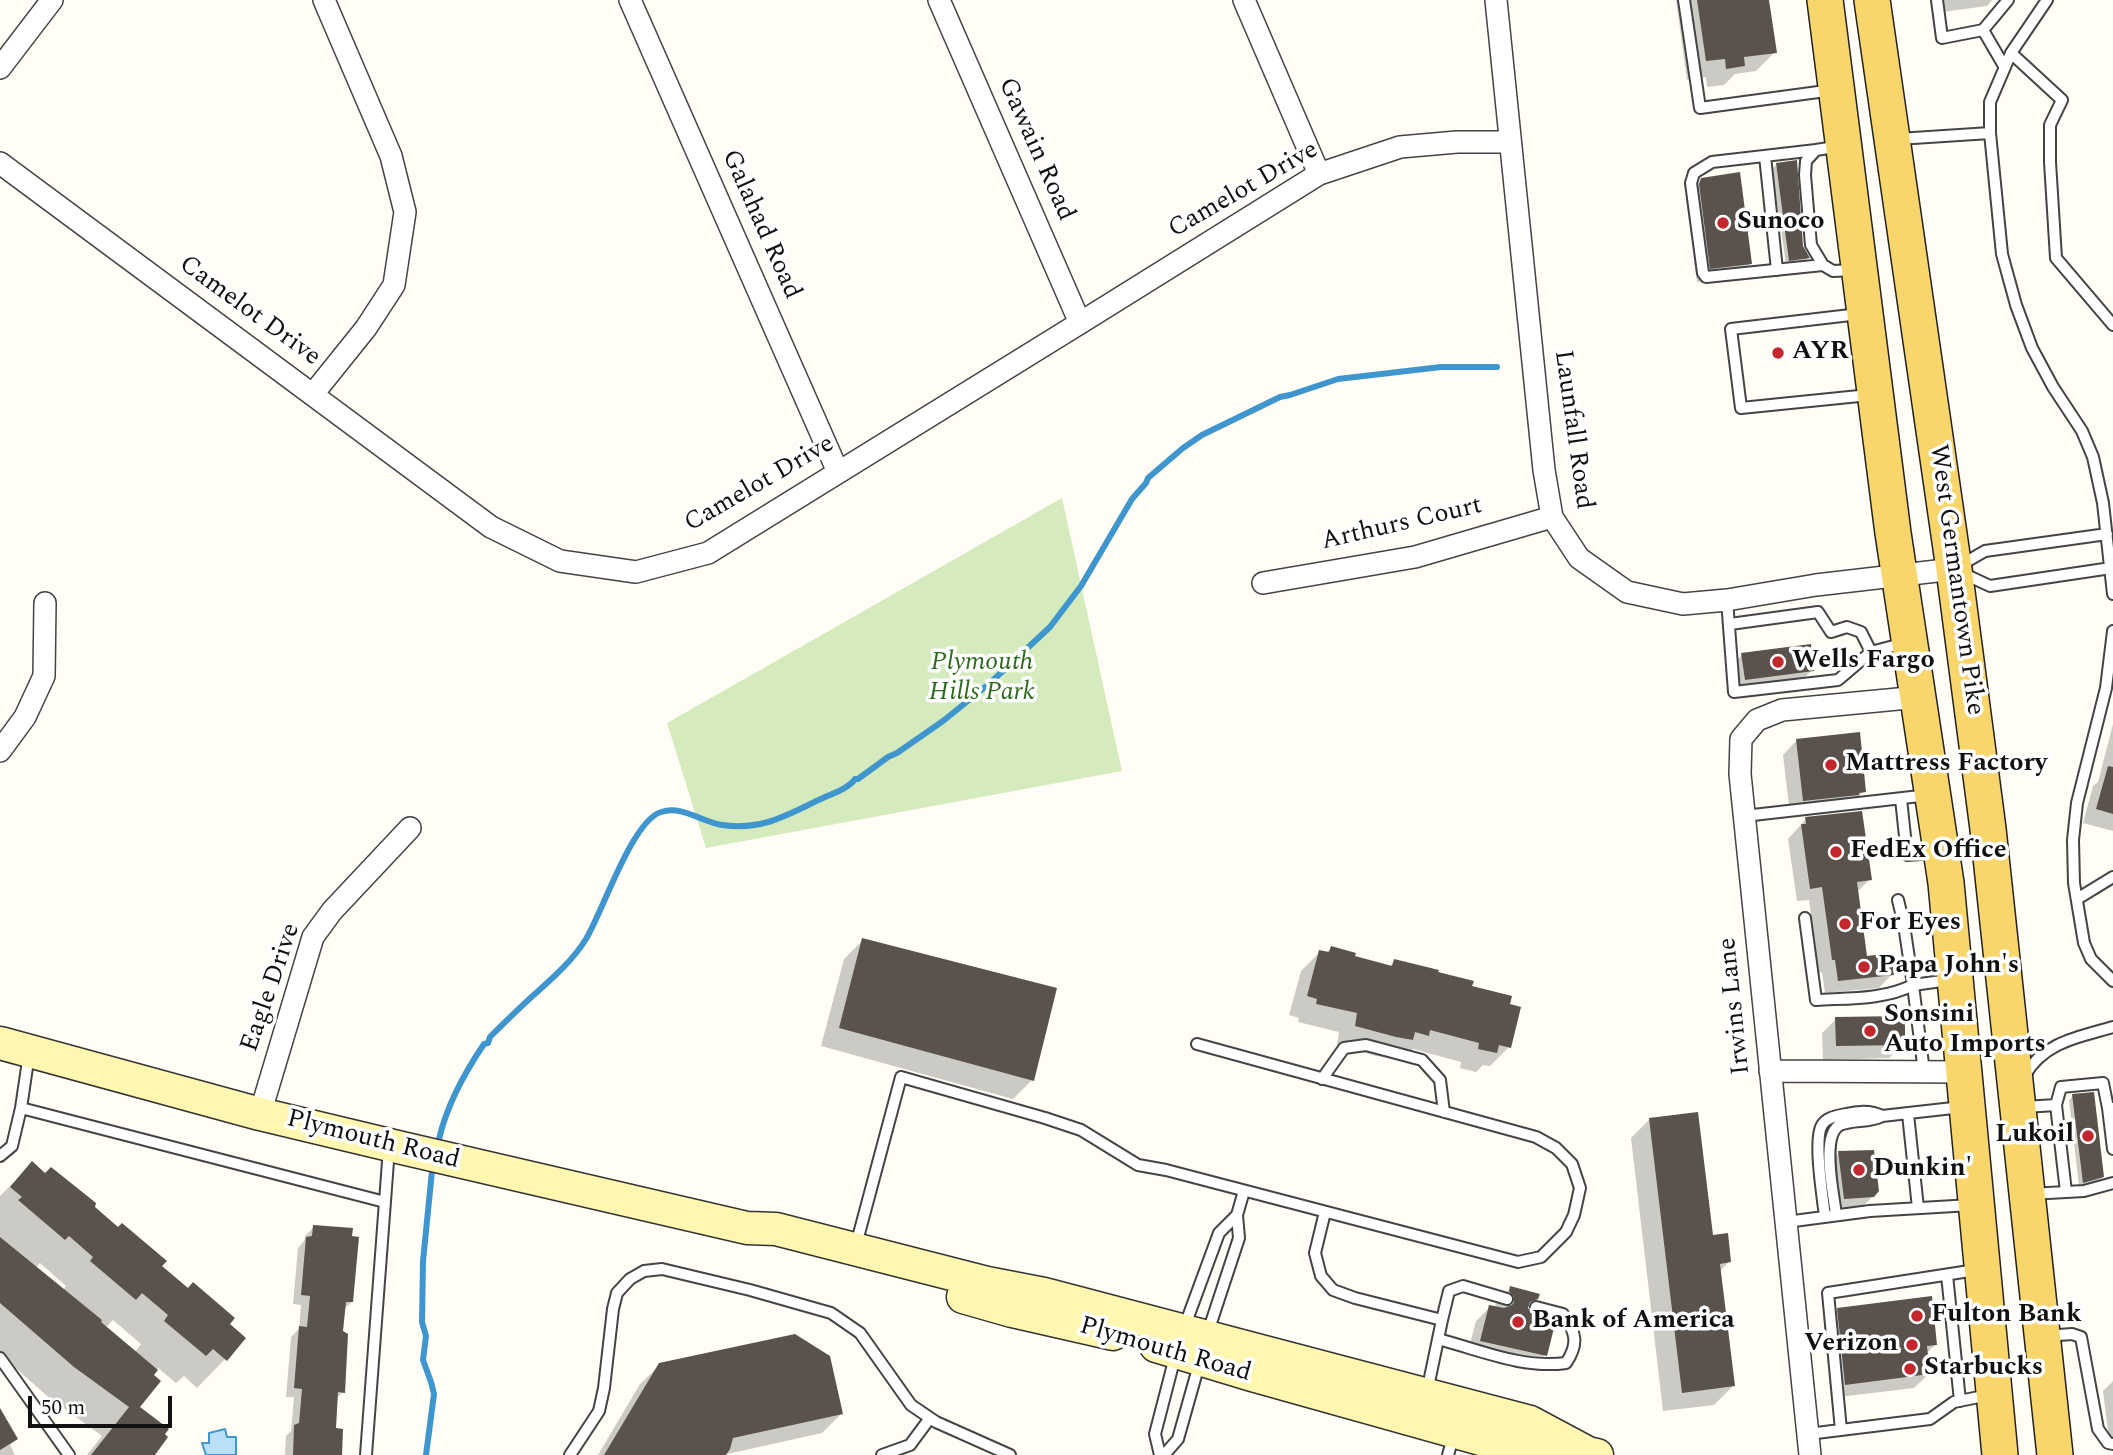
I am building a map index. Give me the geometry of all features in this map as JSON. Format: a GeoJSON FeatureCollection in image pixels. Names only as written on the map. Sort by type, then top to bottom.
{"type":"FeatureCollection","features":[{"type":"Feature","properties":{"kind":"main road","name":"West Germantown Pike"},"geometry":{"type":"LineString","coordinates":[[1825,0],[1836,89],[1830,148],[1860,270],[1900,575],[1919,697],[1917,797],[1941,852],[1950,920],[2000,1455]]}},
{"type":"Feature","properties":{"kind":"main road","name":"West Germantown Pike"},"geometry":{"type":"LineString","coordinates":[[1872,0],[1954,569],[1988,830],[2055,1455]]}},
{"type":"Feature","properties":{"kind":"main road","name":"Plymouth Road"},"geometry":{"type":"LineString","coordinates":[[14,1048],[260,1114],[389,1145],[747,1228],[776,1229],[987,1283],[1044,1294],[1191,1345],[1451,1443],[1593,1454]]}},
{"type":"Feature","properties":{"kind":"main road","name":"Plymouth Road"},"geometry":{"type":"LineString","coordinates":[[747,1228],[772,1242],[1012,1311],[1129,1338],[1191,1345],[1426,1395],[1530,1422],[1593,1454]]}},
{"type":"Feature","properties":{"kind":"street"},"geometry":{"type":"LineString","coordinates":[[0,68],[52,0]]}},
{"type":"Feature","properties":{"kind":"street"},"geometry":{"type":"LineString","coordinates":[[313,394],[366,328],[394,285],[405,212],[391,156],[324,0]]}},
{"type":"Feature","properties":{"kind":"street","name":"Galahad Road"},"geometry":{"type":"LineString","coordinates":[[630,0],[838,472]]}},
{"type":"Feature","properties":{"kind":"street","name":"Gawain Road"},"geometry":{"type":"LineString","coordinates":[[939,0],[1080,323]]}},
{"type":"Feature","properties":{"kind":"street"},"geometry":{"type":"LineString","coordinates":[[1244,0],[1319,174]]}},
{"type":"Feature","properties":{"kind":"street","name":"Launfall Road"},"geometry":{"type":"LineString","coordinates":[[1496,0],[1544,470],[1552,517],[1579,558],[1627,592],[1683,604],[1954,569]]}},
{"type":"Feature","properties":{"kind":"street","name":"Camelot Drive"},"geometry":{"type":"LineString","coordinates":[[0,163],[491,527],[560,561],[636,572],[708,553],[1319,174],[1400,148],[1457,142],[1510,142]]}},
{"type":"Feature","properties":{"kind":"street","name":"Arthurs Court"},"geometry":{"type":"LineString","coordinates":[[1264,583],[1415,556],[1552,517]]}},
{"type":"Feature","properties":{"kind":"street"},"geometry":{"type":"LineString","coordinates":[[0,751],[25,717],[44,676],[44,603]]}},
{"type":"Feature","properties":{"kind":"street","name":"Irwins Lane"},"geometry":{"type":"LineString","coordinates":[[1809,1445],[1744,816],[1740,774],[1741,739],[1757,720],[1782,710],[1919,697]]}},
{"type":"Feature","properties":{"kind":"street","name":"Eagle Drive"},"geometry":{"type":"LineString","coordinates":[[260,1114],[313,937],[332,911],[410,828]]}},
{"type":"Feature","properties":{"kind":"street"},"geometry":{"type":"LineString","coordinates":[[1770,1071],[1965,1072]]}},
{"type":"Feature","properties":{"kind":"lane"},"geometry":{"type":"LineString","coordinates":[[1684,0],[1700,108],[1836,89]]}},
{"type":"Feature","properties":{"kind":"lane"},"geometry":{"type":"LineString","coordinates":[[1937,0],[1942,38],[1983,30],[2008,0]]}},
{"type":"Feature","properties":{"kind":"lane"},"geometry":{"type":"LineString","coordinates":[[2047,0],[2011,52],[1990,102],[1990,133],[2001,254],[2016,305],[2037,358],[2082,431],[2093,457],[2103,503],[2113,594]]}},
{"type":"Feature","properties":{"kind":"lane"},"geometry":{"type":"LineString","coordinates":[[1983,30],[2004,66]]}},
{"type":"Feature","properties":{"kind":"lane"},"geometry":{"type":"LineString","coordinates":[[2011,52],[2062,100],[2050,125],[2056,258],[2113,326]]}},
{"type":"Feature","properties":{"kind":"lane"},"geometry":{"type":"LineString","coordinates":[[1893,139],[1990,133]]}},
{"type":"Feature","properties":{"kind":"lane"},"geometry":{"type":"LineString","coordinates":[[1823,265],[1706,277],[1703,273],[1691,183],[1694,173],[1712,162],[1830,148]]}},
{"type":"Feature","properties":{"kind":"lane"},"geometry":{"type":"LineString","coordinates":[[1830,148],[1806,161],[1811,245],[1823,265],[1833,271],[1860,270]]}},
{"type":"Feature","properties":{"kind":"lane"},"geometry":{"type":"LineString","coordinates":[[1765,156],[1777,270]]}},
{"type":"Feature","properties":{"kind":"lane"},"geometry":{"type":"LineString","coordinates":[[1865,313],[1731,329],[1741,408],[1875,394]]}},
{"type":"Feature","properties":{"kind":"lane"},"geometry":{"type":"LineString","coordinates":[[2103,503],[2113,495]]}},
{"type":"Feature","properties":{"kind":"lane"},"geometry":{"type":"LineString","coordinates":[[1954,569],[1985,551],[2107,534]]}},
{"type":"Feature","properties":{"kind":"lane"},"geometry":{"type":"LineString","coordinates":[[1954,569],[1990,586],[2111,568]]}},
{"type":"Feature","properties":{"kind":"lane"},"geometry":{"type":"LineString","coordinates":[[1816,585],[1818,612],[1831,632],[1847,626],[1861,632],[1871,652]]}},
{"type":"Feature","properties":{"kind":"lane"},"geometry":{"type":"LineString","coordinates":[[1727,600],[1734,692],[1838,680],[1871,652],[1910,642]]}},
{"type":"Feature","properties":{"kind":"lane"},"geometry":{"type":"LineString","coordinates":[[1730,624],[1818,612]]}},
{"type":"Feature","properties":{"kind":"lane"},"geometry":{"type":"LineString","coordinates":[[2113,631],[2109,688],[2077,803],[2073,840],[2077,899],[2084,943],[2091,958],[2113,981]]}},
{"type":"Feature","properties":{"kind":"lane"},"geometry":{"type":"LineString","coordinates":[[1744,816],[1917,797]]}},
{"type":"Feature","properties":{"kind":"lane"},"geometry":{"type":"LineString","coordinates":[[2077,899],[2113,877]]}},
{"type":"Feature","properties":{"kind":"lane"},"geometry":{"type":"LineString","coordinates":[[1898,900],[1904,925],[1924,1072]]}},
{"type":"Feature","properties":{"kind":"lane"},"geometry":{"type":"LineString","coordinates":[[1805,918],[1816,1000],[1882,995],[1913,985],[1956,979]]}},
{"type":"Feature","properties":{"kind":"lane"},"geometry":{"type":"LineString","coordinates":[[1904,925],[1950,920]]}},
{"type":"Feature","properties":{"kind":"lane"},"geometry":{"type":"LineString","coordinates":[[2056,1105],[2017,1098],[2031,1065],[2056,1044],[2113,1027]]}},
{"type":"Feature","properties":{"kind":"lane"},"geometry":{"type":"LineString","coordinates":[[855,1249],[901,1077],[1081,1130],[1138,1165],[1518,1262],[1541,1257],[1566,1232],[1574,1215],[1580,1188],[1572,1164],[1556,1148],[1536,1137],[1198,1044]]}},
{"type":"Feature","properties":{"kind":"lane"},"geometry":{"type":"LineString","coordinates":[[1322,1079],[1344,1048],[1366,1045],[1422,1060],[1440,1080],[1444,1112]]}},
{"type":"Feature","properties":{"kind":"lane"},"geometry":{"type":"LineString","coordinates":[[0,1156],[12,1146],[21,1108],[14,1048]]}},
{"type":"Feature","properties":{"kind":"lane"},"geometry":{"type":"LineString","coordinates":[[2066,1192],[2056,1105],[2061,1087],[2103,1083],[2110,1108],[2113,1149]]}},
{"type":"Feature","properties":{"kind":"lane"},"geometry":{"type":"LineString","coordinates":[[1831,1216],[1828,1146],[1833,1131],[1840,1125],[1873,1121],[1882,1116],[1968,1106]]}},
{"type":"Feature","properties":{"kind":"lane"},"geometry":{"type":"LineString","coordinates":[[21,1108],[385,1202]]}},
{"type":"Feature","properties":{"kind":"lane"},"geometry":{"type":"LineString","coordinates":[[1908,1114],[1918,1208]]}},
{"type":"Feature","properties":{"kind":"lane"},"geometry":{"type":"LineString","coordinates":[[366,1455],[389,1145]]}},
{"type":"Feature","properties":{"kind":"lane"},"geometry":{"type":"LineString","coordinates":[[2028,1194],[2084,1191],[2113,1183]]}},
{"type":"Feature","properties":{"kind":"lane"},"geometry":{"type":"LineString","coordinates":[[1237,1215],[1219,1233],[1191,1345],[1178,1438],[1162,1455],[1155,1434],[1191,1345],[1239,1238],[1237,1215],[1244,1191]]}},
{"type":"Feature","properties":{"kind":"lane"},"geometry":{"type":"LineString","coordinates":[[1786,1222],[1977,1204]]}},
{"type":"Feature","properties":{"kind":"lane"},"geometry":{"type":"LineString","coordinates":[[1325,1212],[1315,1253],[1321,1276],[1333,1290],[1442,1320]]}},
{"type":"Feature","properties":{"kind":"lane"},"geometry":{"type":"LineString","coordinates":[[570,1455],[599,1411],[612,1310],[617,1293],[630,1279],[644,1271],[662,1269],[831,1313],[860,1333],[911,1405],[930,1418],[1010,1455]]}},
{"type":"Feature","properties":{"kind":"lane"},"geometry":{"type":"LineString","coordinates":[[1841,1430],[1828,1293],[1983,1269]]}},
{"type":"Feature","properties":{"kind":"lane"},"geometry":{"type":"LineString","coordinates":[[1947,1275],[1960,1401]]}},
{"type":"Feature","properties":{"kind":"lane"},"geometry":{"type":"LineString","coordinates":[[1426,1395],[1450,1291],[1464,1286],[1507,1299]]}},
{"type":"Feature","properties":{"kind":"lane"},"geometry":{"type":"LineString","coordinates":[[1438,1339],[1527,1363],[1547,1366],[1566,1363],[1575,1351],[1573,1329],[1563,1314],[1536,1307]]}},
{"type":"Feature","properties":{"kind":"lane"},"geometry":{"type":"LineString","coordinates":[[2043,1337],[2072,1334],[2081,1337],[2098,1429],[2108,1443],[2113,1444]]}},
{"type":"Feature","properties":{"kind":"lane"},"geometry":{"type":"LineString","coordinates":[[0,1358],[69,1455]]}},
{"type":"Feature","properties":{"kind":"lane"},"geometry":{"type":"LineString","coordinates":[[1809,1445],[1841,1430],[1930,1419],[1954,1402],[1995,1393]]}},
{"type":"Feature","properties":{"kind":"lane"},"geometry":{"type":"LineString","coordinates":[[882,1455],[910,1445],[930,1418]]}},
{"type":"Feature","properties":{"kind":"green space","name":"Plymouth Hills Park"},"geometry":{"type":"Polygon","coordinates":[[[1062,498],[1122,771],[706,848],[667,723],[1062,498]]]}},
{"type":"Feature","properties":{"kind":"water"},"geometry":{"type":"Polygon","coordinates":[[[225,1429],[227,1437],[236,1437],[236,1455],[206,1455],[202,1443],[209,1443],[209,1433],[225,1429]]]}},
{"type":"Feature","properties":{"kind":"building"},"geometry":{"type":"Polygon","coordinates":[[[1697,0],[1769,0],[1777,53],[1744,57],[1745,66],[1726,69],[1725,59],[1706,61],[1697,0]]]}},
{"type":"Feature","properties":{"kind":"building"},"geometry":{"type":"Polygon","coordinates":[[[1797,160],[1803,246],[1810,258],[1789,261],[1776,163],[1797,160]]]}},
{"type":"Feature","properties":{"kind":"building","name":"Sunoco"},"geometry":{"type":"Polygon","coordinates":[[[1740,172],[1752,264],[1710,269],[1699,184],[1701,178],[1740,172]]]}},
{"type":"Feature","properties":{"kind":"building","name":"Wells Fargo"},"geometry":{"type":"Polygon","coordinates":[[[1811,644],[1814,671],[1745,680],[1741,653],[1811,644]]]}},
{"type":"Feature","properties":{"kind":"building","name":"Mattress Factory"},"geometry":{"type":"Polygon","coordinates":[[[1860,732],[1866,792],[1803,801],[1796,739],[1860,732]]]}},
{"type":"Feature","properties":{"kind":"building"},"geometry":{"type":"Polygon","coordinates":[[[2108,766],[2113,767],[2113,814],[2096,809],[2108,766]]]}},
{"type":"Feature","properties":{"kind":"building"},"geometry":{"type":"Polygon","coordinates":[[[1862,811],[1872,880],[1857,882],[1867,956],[1891,953],[1894,975],[1838,981],[1835,960],[1832,960],[1822,887],[1810,889],[1801,824],[1806,824],[1805,817],[1862,811]]]}},
{"type":"Feature","properties":{"kind":"building"},"geometry":{"type":"Polygon","coordinates":[[[862,938],[1057,988],[1034,1081],[839,1028],[862,938]]]}},
{"type":"Feature","properties":{"kind":"building"},"geometry":{"type":"Polygon","coordinates":[[[1331,946],[1392,966],[1394,959],[1439,970],[1438,972],[1474,981],[1472,986],[1512,996],[1510,1004],[1521,1007],[1511,1048],[1499,1045],[1497,1053],[1478,1049],[1479,1043],[1430,1030],[1429,1036],[1415,1032],[1413,1040],[1396,1037],[1355,1026],[1357,1013],[1316,1004],[1317,999],[1307,996],[1319,950],[1329,952],[1331,946]]]}},
{"type":"Feature","properties":{"kind":"building","name":"Sonsini Auto Imports"},"geometry":{"type":"Polygon","coordinates":[[[1905,1016],[1905,1045],[1836,1046],[1835,1017],[1905,1016]]]}},
{"type":"Feature","properties":{"kind":"building","name":"Lukoil"},"geometry":{"type":"Polygon","coordinates":[[[2094,1092],[2104,1177],[2083,1183],[2072,1094],[2094,1092]]]}},
{"type":"Feature","properties":{"kind":"building"},"geometry":{"type":"Polygon","coordinates":[[[1698,1112],[1713,1235],[1728,1233],[1731,1262],[1720,1264],[1735,1386],[1682,1393],[1649,1118],[1698,1112]]]}},
{"type":"Feature","properties":{"kind":"building","name":"Dunkin'"},"geometry":{"type":"Polygon","coordinates":[[[1874,1150],[1879,1191],[1874,1197],[1844,1199],[1838,1151],[1874,1150]]]}},
{"type":"Feature","properties":{"kind":"building"},"geometry":{"type":"Polygon","coordinates":[[[32,1161],[45,1173],[51,1167],[96,1203],[95,1207],[118,1227],[122,1223],[167,1261],[162,1266],[188,1288],[193,1282],[235,1318],[230,1324],[246,1338],[227,1361],[213,1349],[206,1356],[164,1321],[168,1315],[142,1293],[136,1300],[90,1261],[93,1257],[69,1236],[65,1240],[18,1200],[22,1197],[10,1187],[32,1161]]]}},
{"type":"Feature","properties":{"kind":"building"},"geometry":{"type":"Polygon","coordinates":[[[313,1225],[353,1228],[352,1236],[359,1237],[353,1302],[346,1302],[343,1331],[348,1334],[345,1393],[338,1392],[336,1428],[343,1429],[342,1455],[293,1455],[294,1425],[299,1423],[302,1389],[294,1388],[299,1326],[307,1327],[310,1296],[301,1295],[306,1237],[312,1236],[313,1225]]]}},
{"type":"Feature","properties":{"kind":"building"},"geometry":{"type":"Polygon","coordinates":[[[0,1237],[102,1320],[101,1322],[158,1370],[154,1375],[161,1381],[140,1407],[169,1429],[165,1434],[168,1437],[155,1455],[91,1455],[129,1407],[74,1367],[0,1303],[0,1237]]]}},
{"type":"Feature","properties":{"kind":"building","name":"Bank of America"},"geometry":{"type":"Polygon","coordinates":[[[1510,1286],[1540,1294],[1538,1299],[1530,1302],[1528,1308],[1534,1315],[1547,1318],[1547,1321],[1555,1324],[1547,1356],[1480,1341],[1489,1305],[1504,1308],[1514,1302],[1509,1291],[1510,1286]]]}},
{"type":"Feature","properties":{"kind":"building"},"geometry":{"type":"Polygon","coordinates":[[[1932,1296],[1937,1345],[1927,1346],[1930,1374],[1845,1385],[1837,1308],[1932,1296]]]}},
{"type":"Feature","properties":{"kind":"building"},"geometry":{"type":"Polygon","coordinates":[[[795,1334],[830,1356],[843,1414],[733,1438],[726,1455],[604,1455],[659,1363],[795,1334]]]}},
{"type":"Feature","properties":{"kind":"building"},"geometry":{"type":"Polygon","coordinates":[[[0,1408],[18,1439],[0,1450],[0,1408]]]}},
{"type":"Feature","properties":{"kind":"waterway"},"geometry":{"type":"LineString","coordinates":[[439,1139],[457,1089],[484,1044],[488,1043],[490,1037],[563,968],[581,947],[629,849],[650,819],[669,810],[684,812],[722,825],[751,826],[775,820],[841,790],[897,753],[990,683],[1050,627],[1081,586],[1132,499],[1148,478],[1202,435],[1280,397],[1338,379],[1441,367],[1497,367]]}},
{"type":"Feature","properties":{"kind":"waterway"},"geometry":{"type":"LineString","coordinates":[[426,1455],[434,1394],[423,1360],[426,1336],[422,1322],[423,1261],[432,1171]]}},
{"type":"Feature","properties":{"kind":"place","name":"Sunoco"},"geometry":{"type":"Point","coordinates":[1723,223]}},
{"type":"Feature","properties":{"kind":"place","name":"AYR"},"geometry":{"type":"Point","coordinates":[1778,353]}},
{"type":"Feature","properties":{"kind":"place","name":"Wells Fargo"},"geometry":{"type":"Point","coordinates":[1778,662]}},
{"type":"Feature","properties":{"kind":"place","name":"Mattress Factory"},"geometry":{"type":"Point","coordinates":[1831,765]}},
{"type":"Feature","properties":{"kind":"place","name":"FedEx Office"},"geometry":{"type":"Point","coordinates":[1836,852]}},
{"type":"Feature","properties":{"kind":"place","name":"For Eyes"},"geometry":{"type":"Point","coordinates":[1845,924]}},
{"type":"Feature","properties":{"kind":"place","name":"Papa John's"},"geometry":{"type":"Point","coordinates":[1864,967]}},
{"type":"Feature","properties":{"kind":"place","name":"Sonsini Auto Imports"},"geometry":{"type":"Point","coordinates":[1870,1031]}},
{"type":"Feature","properties":{"kind":"place","name":"Lukoil"},"geometry":{"type":"Point","coordinates":[2088,1136]}},
{"type":"Feature","properties":{"kind":"place","name":"Dunkin'"},"geometry":{"type":"Point","coordinates":[1859,1170]}},
{"type":"Feature","properties":{"kind":"place","name":"Fulton Bank"},"geometry":{"type":"Point","coordinates":[1917,1316]}},
{"type":"Feature","properties":{"kind":"place","name":"Bank of America"},"geometry":{"type":"Point","coordinates":[1518,1322]}},
{"type":"Feature","properties":{"kind":"place","name":"Verizon"},"geometry":{"type":"Point","coordinates":[1912,1345]}},
{"type":"Feature","properties":{"kind":"place","name":"Starbucks"},"geometry":{"type":"Point","coordinates":[1910,1369]}}]}
